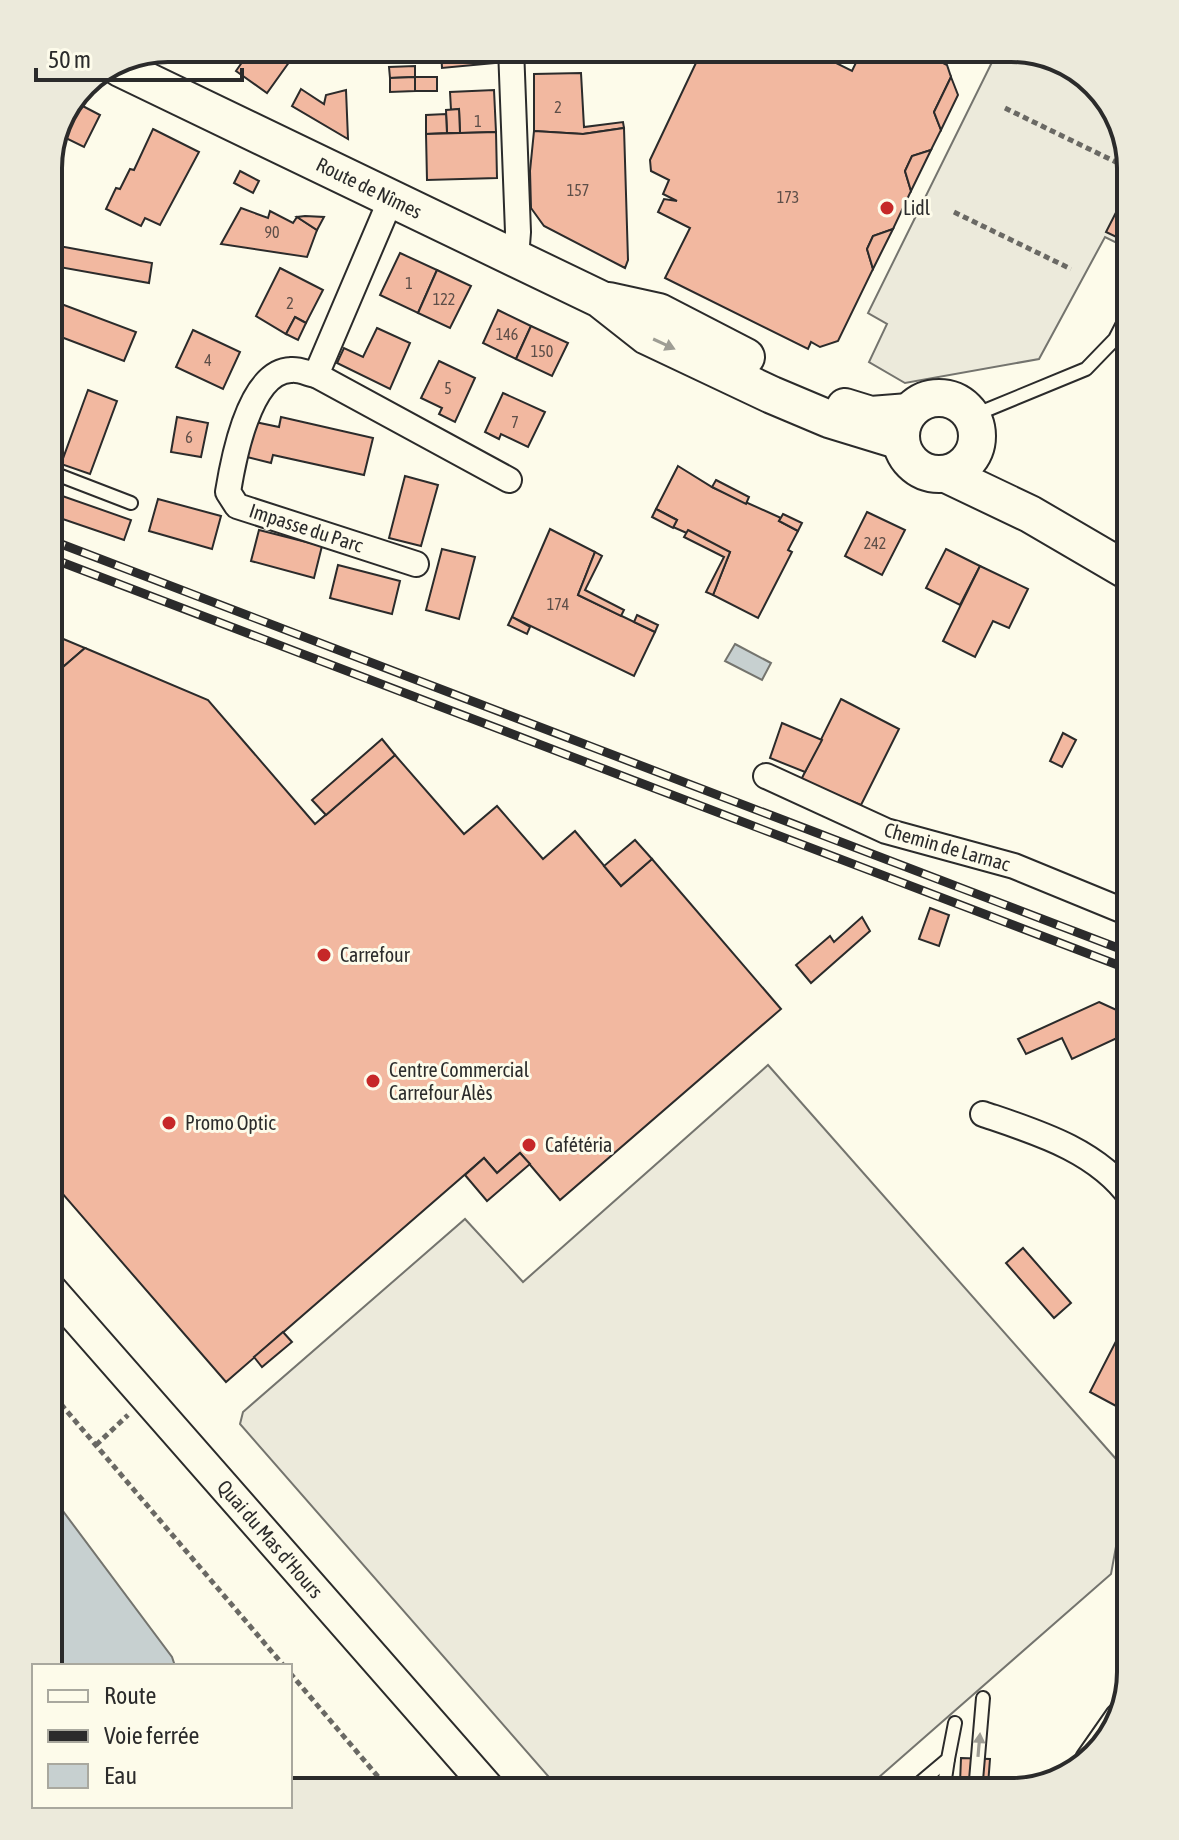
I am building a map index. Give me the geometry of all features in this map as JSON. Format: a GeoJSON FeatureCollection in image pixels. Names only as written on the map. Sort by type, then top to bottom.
{"type":"FeatureCollection","features":[{"type":"Feature","properties":{"kind":"main road","name":"Route de Nîmes"},"geometry":{"type":"LineString","coordinates":[[132,69],[391,199],[600,299],[647,336],[744,382],[829,419],[905,427]]}},
{"type":"Feature","properties":{"kind":"main road"},"geometry":{"type":"LineString","coordinates":[[930,399],[955,401],[972,416],[976,442],[958,465],[924,472],[913,465],[905,427],[930,399]]}},
{"type":"Feature","properties":{"kind":"main road"},"geometry":{"type":"LineString","coordinates":[[958,465],[994,498],[1030,514],[1117,565]]}},
{"type":"Feature","properties":{"kind":"main road"},"geometry":{"type":"LineString","coordinates":[[1030,514],[1117,542]]}},
{"type":"Feature","properties":{"kind":"street"},"geometry":{"type":"LineString","coordinates":[[512,62],[518,232],[516,258]]}},
{"type":"Feature","properties":{"kind":"street"},"geometry":{"type":"LineString","coordinates":[[316,375],[391,199]]}},
{"type":"Feature","properties":{"kind":"street","name":"Impasse du Parc"},"geometry":{"type":"LineString","coordinates":[[416,564],[237,506],[228,492],[234,458],[253,401],[274,376],[290,369],[316,375],[509,480]]}},
{"type":"Feature","properties":{"kind":"street","name":"Chemin de Larnac"},"geometry":{"type":"LineString","coordinates":[[766,776],[886,831],[1014,866],[1117,908]]}},
{"type":"Feature","properties":{"kind":"street"},"geometry":{"type":"LineString","coordinates":[[983,1114],[1036,1132],[1084,1155],[1117,1185]]}},
{"type":"Feature","properties":{"kind":"street","name":"Quai du Mas d'Hours"},"geometry":{"type":"LineString","coordinates":[[62,1302],[480,1778]]}},
{"type":"Feature","properties":{"kind":"lane"},"geometry":{"type":"LineString","coordinates":[[972,416],[1086,369],[1117,335]]}},
{"type":"Feature","properties":{"kind":"lane"},"geometry":{"type":"LineString","coordinates":[[62,476],[131,503]]}},
{"type":"Feature","properties":{"kind":"lane"},"geometry":{"type":"LineString","coordinates":[[976,1778],[983,1698]]}},
{"type":"Feature","properties":{"kind":"lane"},"geometry":{"type":"LineString","coordinates":[[945,1778],[955,1723]]}},
{"type":"Feature","properties":{"kind":"lane"},"geometry":{"type":"LineString","coordinates":[[926,1778],[948,1759]]}},
{"type":"Feature","properties":{"kind":"path"},"geometry":{"type":"LineString","coordinates":[[1005,108],[1117,162]]}},
{"type":"Feature","properties":{"kind":"path"},"geometry":{"type":"LineString","coordinates":[[954,212],[1071,269]]}},
{"type":"Feature","properties":{"kind":"path"},"geometry":{"type":"LineString","coordinates":[[96,1445],[146,1398]]}},
{"type":"Feature","properties":{"kind":"path"},"geometry":{"type":"LineString","coordinates":[[62,1405],[282,1664]]}},
{"type":"Feature","properties":{"kind":"path"},"geometry":{"type":"LineString","coordinates":[[292,1675],[379,1778]]}},
{"type":"Feature","properties":{"kind":"shaded area"},"geometry":{"type":"Polygon","coordinates":[[[992,62],[1032,64],[1058,73],[1081,88],[1099,109],[1113,140],[1117,168],[1117,243],[1105,237],[1039,359],[905,383],[869,362],[887,324],[868,313],[992,62]]]}},
{"type":"Feature","properties":{"kind":"shaded area"},"geometry":{"type":"Polygon","coordinates":[[[768,1065],[1117,1460],[1117,1541],[1111,1574],[878,1778],[550,1778],[240,1424],[243,1412],[465,1219],[523,1282],[768,1065]]]}},
{"type":"Feature","properties":{"kind":"water"},"geometry":{"type":"Polygon","coordinates":[[[735,644],[771,663],[762,680],[725,661],[735,644]]]}},
{"type":"Feature","properties":{"kind":"water"},"geometry":{"type":"Polygon","coordinates":[[[62,1510],[174,1664],[62,1664],[62,1510]]]}},
{"type":"Feature","properties":{"kind":"building"},"geometry":{"type":"Polygon","coordinates":[[[242,62],[289,62],[267,93],[236,71],[242,62]]]}},
{"type":"Feature","properties":{"kind":"building"},"geometry":{"type":"Polygon","coordinates":[[[442,62],[494,62],[494,63],[442,68],[442,62]]]}},
{"type":"Feature","properties":{"kind":"building"},"geometry":{"type":"Polygon","coordinates":[[[696,62],[834,62],[852,71],[856,62],[941,62],[947,65],[951,77],[934,112],[941,130],[931,150],[912,156],[905,171],[911,191],[893,229],[873,236],[867,249],[873,269],[838,341],[820,347],[811,342],[808,349],[665,278],[690,228],[658,212],[664,199],[677,201],[663,194],[669,180],[651,171],[650,160],[696,62]]]}},
{"type":"Feature","properties":{"kind":"building"},"geometry":{"type":"Polygon","coordinates":[[[415,66],[415,77],[390,78],[389,67],[415,66]]]}},
{"type":"Feature","properties":{"kind":"building"},"geometry":{"type":"Polygon","coordinates":[[[581,73],[584,127],[623,122],[624,128],[583,134],[534,131],[534,74],[581,73]]]}},
{"type":"Feature","properties":{"kind":"building"},"geometry":{"type":"Polygon","coordinates":[[[415,77],[437,77],[437,91],[415,91],[415,77]]]}},
{"type":"Feature","properties":{"kind":"building"},"geometry":{"type":"Polygon","coordinates":[[[415,77],[415,91],[390,92],[390,78],[415,77]]]}},
{"type":"Feature","properties":{"kind":"building"},"geometry":{"type":"Polygon","coordinates":[[[951,77],[958,95],[941,130],[934,112],[951,77]]]}},
{"type":"Feature","properties":{"kind":"building"},"geometry":{"type":"Polygon","coordinates":[[[301,89],[324,104],[326,95],[346,90],[348,139],[292,106],[301,89]]]}},
{"type":"Feature","properties":{"kind":"building"},"geometry":{"type":"Polygon","coordinates":[[[494,90],[496,132],[460,133],[459,109],[451,110],[450,92],[494,90]]]}},
{"type":"Feature","properties":{"kind":"building"},"geometry":{"type":"Polygon","coordinates":[[[82,106],[100,115],[84,147],[67,138],[82,106]]]}},
{"type":"Feature","properties":{"kind":"building"},"geometry":{"type":"Polygon","coordinates":[[[459,109],[460,133],[447,133],[446,110],[459,109]]]}},
{"type":"Feature","properties":{"kind":"building"},"geometry":{"type":"Polygon","coordinates":[[[446,114],[447,133],[426,134],[426,115],[446,114]]]}},
{"type":"Feature","properties":{"kind":"building"},"geometry":{"type":"Polygon","coordinates":[[[624,128],[628,260],[625,268],[544,226],[531,208],[530,171],[534,131],[583,134],[624,128]]]}},
{"type":"Feature","properties":{"kind":"building"},"geometry":{"type":"Polygon","coordinates":[[[153,129],[199,152],[160,225],[145,218],[141,226],[106,209],[116,188],[120,189],[130,169],[134,170],[153,129]]]}},
{"type":"Feature","properties":{"kind":"building"},"geometry":{"type":"Polygon","coordinates":[[[496,132],[497,178],[427,180],[426,134],[496,132]]]}},
{"type":"Feature","properties":{"kind":"building"},"geometry":{"type":"Polygon","coordinates":[[[931,150],[911,191],[905,171],[912,156],[931,150]]]}},
{"type":"Feature","properties":{"kind":"building"},"geometry":{"type":"Polygon","coordinates":[[[240,171],[259,181],[253,193],[234,183],[240,171]]]}},
{"type":"Feature","properties":{"kind":"building"},"geometry":{"type":"Polygon","coordinates":[[[241,208],[268,218],[270,211],[293,223],[297,217],[317,230],[307,257],[221,244],[241,208]]]}},
{"type":"Feature","properties":{"kind":"building"},"geometry":{"type":"Polygon","coordinates":[[[1117,210],[1117,237],[1106,232],[1117,210]]]}},
{"type":"Feature","properties":{"kind":"building"},"geometry":{"type":"Polygon","coordinates":[[[297,217],[324,217],[317,230],[297,217]]]}},
{"type":"Feature","properties":{"kind":"building"},"geometry":{"type":"Polygon","coordinates":[[[893,229],[873,269],[867,249],[873,236],[893,229]]]}},
{"type":"Feature","properties":{"kind":"building"},"geometry":{"type":"Polygon","coordinates":[[[62,247],[152,263],[149,283],[62,267],[62,247]]]}},
{"type":"Feature","properties":{"kind":"building"},"geometry":{"type":"Polygon","coordinates":[[[400,253],[437,270],[418,313],[380,295],[400,253]]]}},
{"type":"Feature","properties":{"kind":"building"},"geometry":{"type":"Polygon","coordinates":[[[280,268],[323,290],[306,323],[295,317],[286,334],[256,316],[280,268]]]}},
{"type":"Feature","properties":{"kind":"building"},"geometry":{"type":"Polygon","coordinates":[[[437,270],[471,286],[450,328],[418,313],[437,270]]]}},
{"type":"Feature","properties":{"kind":"building"},"geometry":{"type":"Polygon","coordinates":[[[62,304],[136,332],[124,361],[62,337],[62,304]]]}},
{"type":"Feature","properties":{"kind":"building"},"geometry":{"type":"Polygon","coordinates":[[[498,310],[531,326],[516,359],[483,343],[498,310]]]}},
{"type":"Feature","properties":{"kind":"building"},"geometry":{"type":"Polygon","coordinates":[[[295,317],[306,323],[298,340],[286,334],[295,317]]]}},
{"type":"Feature","properties":{"kind":"building"},"geometry":{"type":"Polygon","coordinates":[[[531,326],[568,343],[552,376],[516,359],[531,326]]]}},
{"type":"Feature","properties":{"kind":"building"},"geometry":{"type":"Polygon","coordinates":[[[377,328],[410,343],[390,389],[337,363],[344,348],[363,357],[377,328]]]}},
{"type":"Feature","properties":{"kind":"building"},"geometry":{"type":"Polygon","coordinates":[[[193,330],[240,352],[223,389],[176,367],[193,330]]]}},
{"type":"Feature","properties":{"kind":"building"},"geometry":{"type":"Polygon","coordinates":[[[439,361],[475,378],[455,422],[439,414],[442,408],[421,398],[439,361]]]}},
{"type":"Feature","properties":{"kind":"building"},"geometry":{"type":"Polygon","coordinates":[[[88,390],[117,401],[90,474],[62,464],[88,390]]]}},
{"type":"Feature","properties":{"kind":"building"},"geometry":{"type":"Polygon","coordinates":[[[503,393],[545,412],[528,447],[501,434],[499,439],[485,432],[503,393]]]}},
{"type":"Feature","properties":{"kind":"building"},"geometry":{"type":"Polygon","coordinates":[[[177,417],[208,423],[201,457],[171,452],[177,417]]]}},
{"type":"Feature","properties":{"kind":"building"},"geometry":{"type":"Polygon","coordinates":[[[281,417],[373,438],[364,475],[273,455],[271,463],[247,457],[255,422],[279,427],[281,417]]]}},
{"type":"Feature","properties":{"kind":"building"},"geometry":{"type":"Polygon","coordinates":[[[678,466],[712,487],[781,518],[779,521],[798,531],[788,550],[792,552],[758,618],[713,595],[730,552],[673,527],[677,520],[656,509],[678,466]]]}},
{"type":"Feature","properties":{"kind":"building"},"geometry":{"type":"Polygon","coordinates":[[[405,476],[438,485],[421,546],[389,538],[405,476]]]}},
{"type":"Feature","properties":{"kind":"building"},"geometry":{"type":"Polygon","coordinates":[[[716,480],[749,497],[746,504],[712,487],[716,480]]]}},
{"type":"Feature","properties":{"kind":"building"},"geometry":{"type":"Polygon","coordinates":[[[62,496],[131,520],[124,540],[62,519],[62,496]]]}},
{"type":"Feature","properties":{"kind":"building"},"geometry":{"type":"Polygon","coordinates":[[[158,499],[221,516],[212,549],[149,531],[158,499]]]}},
{"type":"Feature","properties":{"kind":"building"},"geometry":{"type":"Polygon","coordinates":[[[656,509],[677,520],[673,528],[652,517],[656,509]]]}},
{"type":"Feature","properties":{"kind":"building"},"geometry":{"type":"Polygon","coordinates":[[[867,512],[905,530],[882,575],[845,556],[867,512]]]}},
{"type":"Feature","properties":{"kind":"building"},"geometry":{"type":"Polygon","coordinates":[[[783,514],[802,523],[798,531],[779,521],[783,514]]]}},
{"type":"Feature","properties":{"kind":"building"},"geometry":{"type":"Polygon","coordinates":[[[550,529],[595,552],[578,595],[655,632],[634,676],[512,617],[550,529]]]}},
{"type":"Feature","properties":{"kind":"building"},"geometry":{"type":"Polygon","coordinates":[[[259,530],[322,546],[314,578],[251,561],[259,530]]]}},
{"type":"Feature","properties":{"kind":"building"},"geometry":{"type":"Polygon","coordinates":[[[688,530],[730,552],[713,595],[706,592],[724,557],[684,537],[688,530]]]}},
{"type":"Feature","properties":{"kind":"building"},"geometry":{"type":"Polygon","coordinates":[[[442,549],[475,557],[459,619],[426,610],[442,549]]]}},
{"type":"Feature","properties":{"kind":"building"},"geometry":{"type":"Polygon","coordinates":[[[946,549],[980,566],[960,605],[926,588],[946,549]]]}},
{"type":"Feature","properties":{"kind":"building"},"geometry":{"type":"Polygon","coordinates":[[[595,552],[602,556],[585,590],[624,610],[621,616],[578,595],[595,552]]]}},
{"type":"Feature","properties":{"kind":"building"},"geometry":{"type":"Polygon","coordinates":[[[338,565],[400,581],[392,614],[330,598],[338,565]]]}},
{"type":"Feature","properties":{"kind":"building"},"geometry":{"type":"Polygon","coordinates":[[[980,566],[1028,589],[1009,628],[993,621],[975,657],[943,641],[980,566]]]}},
{"type":"Feature","properties":{"kind":"building"},"geometry":{"type":"Polygon","coordinates":[[[637,615],[658,625],[655,632],[634,622],[637,615]]]}},
{"type":"Feature","properties":{"kind":"building"},"geometry":{"type":"Polygon","coordinates":[[[512,617],[530,627],[527,634],[508,625],[512,617]]]}},
{"type":"Feature","properties":{"kind":"building"},"geometry":{"type":"Polygon","coordinates":[[[62,638],[85,648],[62,668],[62,638]]]}},
{"type":"Feature","properties":{"kind":"building","name":"Centre Commercial Carrefour Alès"},"geometry":{"type":"Polygon","coordinates":[[[85,648],[208,700],[315,824],[395,755],[464,834],[497,806],[543,859],[575,831],[621,886],[652,859],[781,1009],[560,1200],[520,1153],[497,1173],[484,1158],[226,1382],[62,1193],[62,668],[85,648]]]}},
{"type":"Feature","properties":{"kind":"building"},"geometry":{"type":"Polygon","coordinates":[[[841,699],[899,729],[861,805],[801,780],[841,699]]]}},
{"type":"Feature","properties":{"kind":"building"},"geometry":{"type":"Polygon","coordinates":[[[782,723],[822,740],[805,772],[770,758],[782,723]]]}},
{"type":"Feature","properties":{"kind":"building"},"geometry":{"type":"Polygon","coordinates":[[[1063,733],[1076,740],[1062,767],[1050,761],[1063,733]]]}},
{"type":"Feature","properties":{"kind":"building"},"geometry":{"type":"Polygon","coordinates":[[[382,739],[395,755],[326,815],[312,800],[382,739]]]}},
{"type":"Feature","properties":{"kind":"building"},"geometry":{"type":"Polygon","coordinates":[[[635,840],[652,859],[621,886],[604,866],[635,840]]]}},
{"type":"Feature","properties":{"kind":"building"},"geometry":{"type":"Polygon","coordinates":[[[930,908],[949,915],[939,946],[919,939],[930,908]]]}},
{"type":"Feature","properties":{"kind":"building"},"geometry":{"type":"Polygon","coordinates":[[[862,917],[870,931],[811,983],[796,965],[830,936],[834,942],[862,917]]]}},
{"type":"Feature","properties":{"kind":"building"},"geometry":{"type":"Polygon","coordinates":[[[1099,1002],[1117,1010],[1117,1038],[1072,1059],[1062,1038],[1026,1054],[1018,1039],[1099,1002]]]}},
{"type":"Feature","properties":{"kind":"building"},"geometry":{"type":"Polygon","coordinates":[[[520,1153],[530,1164],[487,1201],[465,1175],[484,1158],[497,1173],[520,1153]]]}},
{"type":"Feature","properties":{"kind":"building"},"geometry":{"type":"Polygon","coordinates":[[[1023,1248],[1071,1303],[1054,1318],[1006,1263],[1023,1248]]]}},
{"type":"Feature","properties":{"kind":"building"},"geometry":{"type":"Polygon","coordinates":[[[283,1332],[292,1342],[262,1367],[254,1357],[283,1332]]]}},
{"type":"Feature","properties":{"kind":"building"},"geometry":{"type":"Polygon","coordinates":[[[1117,1339],[1117,1406],[1090,1392],[1117,1339]]]}},
{"type":"Feature","properties":{"kind":"building"},"geometry":{"type":"Polygon","coordinates":[[[961,1758],[990,1759],[989,1778],[960,1778],[961,1758]]]}},
{"type":"Feature","properties":{"kind":"railway"},"geometry":{"type":"LineString","coordinates":[[62,544],[1117,948]]}},
{"type":"Feature","properties":{"kind":"railway"},"geometry":{"type":"LineString","coordinates":[[62,562],[1117,965]]}},
{"type":"Feature","properties":{"kind":"place","name":"Lidl"},"geometry":{"type":"Point","coordinates":[887,208]}},
{"type":"Feature","properties":{"kind":"place","name":"Carrefour"},"geometry":{"type":"Point","coordinates":[324,955]}},
{"type":"Feature","properties":{"kind":"place","name":"Centre Commercial Carrefour Alès"},"geometry":{"type":"Point","coordinates":[373,1081]}},
{"type":"Feature","properties":{"kind":"place","name":"Promo Optic"},"geometry":{"type":"Point","coordinates":[169,1123]}},
{"type":"Feature","properties":{"kind":"place","name":"Cafétéria"},"geometry":{"type":"Point","coordinates":[529,1145]}}]}
